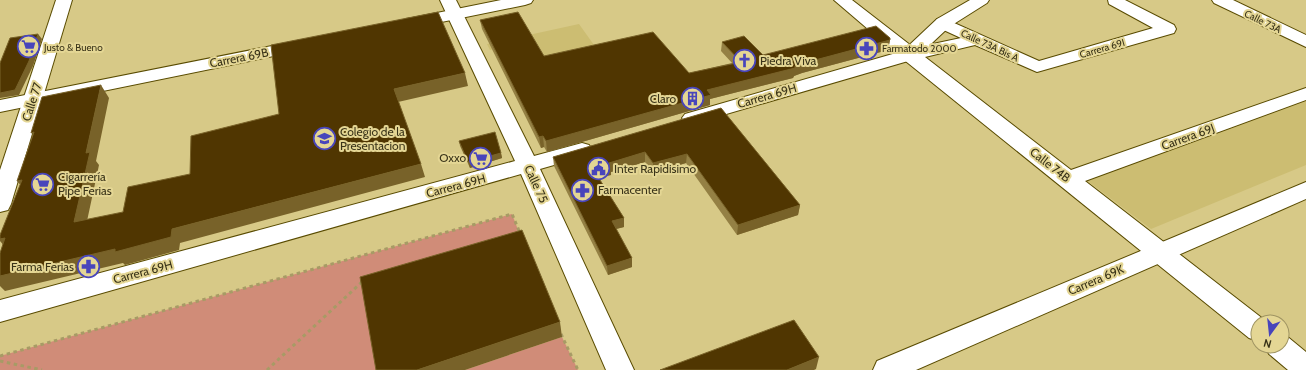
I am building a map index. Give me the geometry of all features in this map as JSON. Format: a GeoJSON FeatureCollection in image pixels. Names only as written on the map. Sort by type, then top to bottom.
{"type":"FeatureCollection","features":[{"type":"Feature","properties":{"kind":"street","name":"Calle 77"},"geometry":{"type":"LineString","coordinates":[[0,204],[64,0]]}},
{"type":"Feature","properties":{"kind":"street"},"geometry":{"type":"LineString","coordinates":[[392,27],[452,7],[525,0]]}},
{"type":"Feature","properties":{"kind":"street","name":"Calle 74B"},"geometry":{"type":"LineString","coordinates":[[842,0],[1250,324]]}},
{"type":"Feature","properties":{"kind":"street"},"geometry":{"type":"LineString","coordinates":[[910,55],[943,23],[981,0]]}},
{"type":"Feature","properties":{"kind":"street","name":"Carrera 69I"},"geometry":{"type":"LineString","coordinates":[[1036,67],[1168,29],[1117,0]]}},
{"type":"Feature","properties":{"kind":"street","name":"Calle 73A"},"geometry":{"type":"LineString","coordinates":[[1220,0],[1306,42]]}},
{"type":"Feature","properties":{"kind":"street","name":"Calle 75"},"geometry":{"type":"LineString","coordinates":[[452,7],[528,166],[620,370]]}},
{"type":"Feature","properties":{"kind":"street","name":"Calle 73A Bis A"},"geometry":{"type":"LineString","coordinates":[[943,23],[1036,67]]}},
{"type":"Feature","properties":{"kind":"street"},"geometry":{"type":"LineString","coordinates":[[910,55],[976,39]]}},
{"type":"Feature","properties":{"kind":"street","name":"Carrera 69B"},"geometry":{"type":"LineString","coordinates":[[0,106],[322,41]]}},
{"type":"Feature","properties":{"kind":"street","name":"Carrera 69H"},"geometry":{"type":"LineString","coordinates":[[676,123],[910,55]]}},
{"type":"Feature","properties":{"kind":"street","name":"Carrera 69J"},"geometry":{"type":"LineString","coordinates":[[1069,180],[1306,94]]}},
{"type":"Feature","properties":{"kind":"street","name":"Carrera 69H"},"geometry":{"type":"LineString","coordinates":[[0,311],[601,145]]}},
{"type":"Feature","properties":{"kind":"street","name":"Carrera 69K"},"geometry":{"type":"LineString","coordinates":[[887,370],[1306,190]]}},
{"type":"Feature","properties":{"kind":"street"},"geometry":{"type":"LineString","coordinates":[[1289,354],[1306,368]]}},
{"type":"Feature","properties":{"kind":"path"},"geometry":{"type":"LineString","coordinates":[[0,356],[512,214],[523,240]]}},
{"type":"Feature","properties":{"kind":"path"},"geometry":{"type":"LineString","coordinates":[[513,237],[520,235]]}},
{"type":"Feature","properties":{"kind":"path"},"geometry":{"type":"LineString","coordinates":[[267,370],[364,279]]}},
{"type":"Feature","properties":{"kind":"path"},"geometry":{"type":"LineString","coordinates":[[560,330],[578,370]]}},
{"type":"Feature","properties":{"kind":"path"},"geometry":{"type":"LineString","coordinates":[[0,361],[42,370]]}},
{"type":"Feature","properties":{"kind":"shaded area"},"geometry":{"type":"Polygon","coordinates":[[[579,24],[594,45],[533,59],[504,47],[490,50],[487,44],[579,24]]]}},
{"type":"Feature","properties":{"kind":"shaded area"},"geometry":{"type":"Polygon","coordinates":[[[1306,96],[1306,165],[1151,229],[1085,179],[1306,96]]]}},
{"type":"Feature","properties":{"kind":"shaded area"},"geometry":{"type":"Polygon","coordinates":[[[512,214],[520,235],[380,370],[0,370],[0,356],[512,214]]]}},
{"type":"Feature","properties":{"kind":"shaded area"},"geometry":{"type":"Polygon","coordinates":[[[562,337],[578,370],[465,370],[562,337]]]}},
{"type":"Feature","properties":{"kind":"building"},"geometry":{"type":"Polygon","coordinates":[[[438,12],[465,73],[394,89],[421,164],[172,229],[171,237],[115,252],[115,249],[0,276],[0,253],[5,238],[0,239],[0,235],[22,180],[17,181],[34,132],[31,133],[42,97],[101,85],[86,153],[90,152],[74,222],[123,212],[128,187],[190,174],[191,136],[279,114],[271,45],[438,12]]]}},
{"type":"Feature","properties":{"kind":"building"},"geometry":{"type":"Polygon","coordinates":[[[518,12],[544,56],[653,32],[689,73],[741,62],[722,42],[744,36],[763,55],[876,26],[890,38],[890,40],[804,63],[795,66],[795,68],[707,90],[711,95],[546,141],[543,136],[539,137],[480,20],[518,12]]]}},
{"type":"Feature","properties":{"kind":"building"},"geometry":{"type":"Polygon","coordinates":[[[38,34],[29,61],[15,90],[0,93],[0,63],[10,38],[38,34]]]}},
{"type":"Feature","properties":{"kind":"building"},"geometry":{"type":"Polygon","coordinates":[[[721,108],[800,205],[738,225],[687,154],[653,163],[645,152],[609,163],[610,165],[593,169],[624,218],[612,221],[632,258],[607,266],[553,157],[721,108]]]}},
{"type":"Feature","properties":{"kind":"building"},"geometry":{"type":"Polygon","coordinates":[[[495,132],[501,153],[468,162],[459,141],[495,132]]]}},
{"type":"Feature","properties":{"kind":"building"},"geometry":{"type":"Polygon","coordinates":[[[522,230],[560,322],[417,370],[376,370],[360,277],[522,230]]]}},
{"type":"Feature","properties":{"kind":"building"},"geometry":{"type":"Polygon","coordinates":[[[794,320],[819,357],[787,370],[660,370],[794,320]]]}},
{"type":"Feature","properties":{"kind":"place","name":"Justo & Bueno"},"geometry":{"type":"Point","coordinates":[28,47]}},
{"type":"Feature","properties":{"kind":"place","name":"Farmatodo 2000"},"geometry":{"type":"Point","coordinates":[867,48]}},
{"type":"Feature","properties":{"kind":"place","name":"Piedra Viva"},"geometry":{"type":"Point","coordinates":[744,61]}},
{"type":"Feature","properties":{"kind":"place","name":"Claro"},"geometry":{"type":"Point","coordinates":[692,99]}},
{"type":"Feature","properties":{"kind":"place","name":"Colegio de la Presentacion"},"geometry":{"type":"Point","coordinates":[324,139]}},
{"type":"Feature","properties":{"kind":"place","name":"Oxxo"},"geometry":{"type":"Point","coordinates":[481,158]}},
{"type":"Feature","properties":{"kind":"place","name":"Inter Rapidisimo"},"geometry":{"type":"Point","coordinates":[598,169]}},
{"type":"Feature","properties":{"kind":"place","name":"Cigarrería Pipe Ferias"},"geometry":{"type":"Point","coordinates":[43,184]}},
{"type":"Feature","properties":{"kind":"place","name":"Farmacenter"},"geometry":{"type":"Point","coordinates":[583,190]}},
{"type":"Feature","properties":{"kind":"place","name":"Farma Ferias"},"geometry":{"type":"Point","coordinates":[89,267]}}]}
